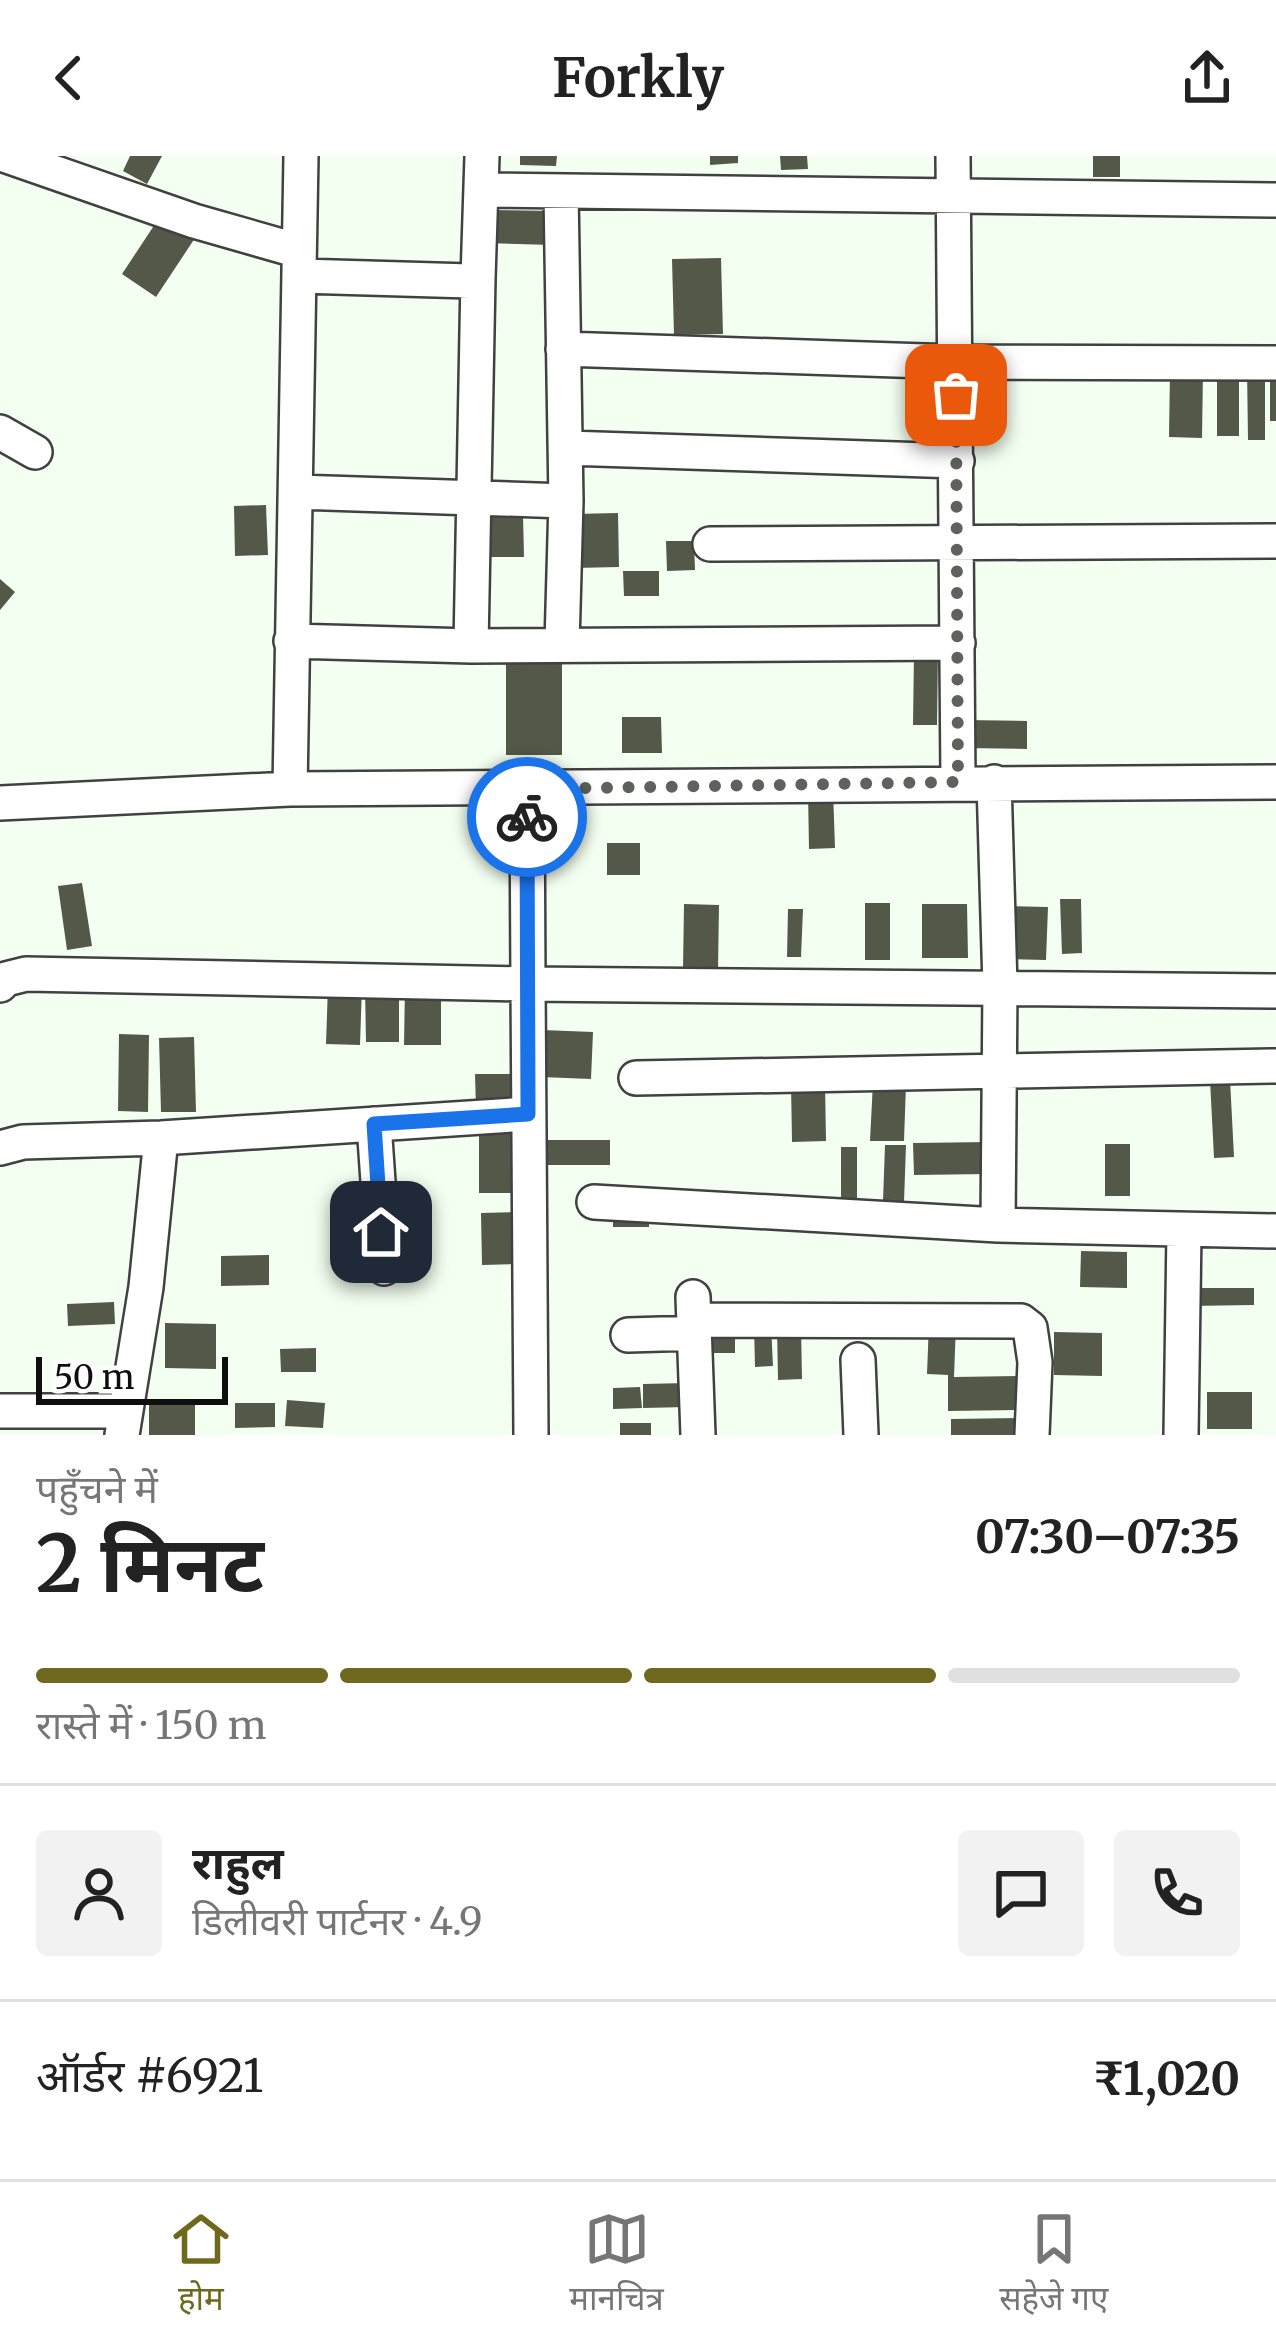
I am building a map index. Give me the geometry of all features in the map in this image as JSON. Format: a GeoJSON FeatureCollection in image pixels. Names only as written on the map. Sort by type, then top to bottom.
{"type":"FeatureCollection","features":[{"type":"Feature","properties":{"kind":"street"},"geometry":{"type":"LineString","coordinates":[[290,789],[301,156]]}},
{"type":"Feature","properties":{"kind":"street"},"geometry":{"type":"LineString","coordinates":[[952,156],[958,782]]}},
{"type":"Feature","properties":{"kind":"street"},"geometry":{"type":"LineString","coordinates":[[15,157],[299,263],[470,281],[478,278]]}},
{"type":"Feature","properties":{"kind":"street"},"geometry":{"type":"LineString","coordinates":[[471,646],[482,173],[561,191],[1276,200]]}},
{"type":"Feature","properties":{"kind":"street"},"geometry":{"type":"LineString","coordinates":[[561,191],[567,448],[562,644]]}},
{"type":"Feature","properties":{"kind":"street"},"geometry":{"type":"LineString","coordinates":[[563,349],[955,362],[1276,363]]}},
{"type":"Feature","properties":{"kind":"street"},"geometry":{"type":"LineString","coordinates":[[0,432],[35,452]]}},
{"type":"Feature","properties":{"kind":"street"},"geometry":{"type":"LineString","coordinates":[[567,448],[957,461]]}},
{"type":"Feature","properties":{"kind":"street"},"geometry":{"type":"LineString","coordinates":[[297,492],[566,502]]}},
{"type":"Feature","properties":{"kind":"street"},"geometry":{"type":"LineString","coordinates":[[710,544],[1276,541]]}},
{"type":"Feature","properties":{"kind":"street"},"geometry":{"type":"LineString","coordinates":[[291,641],[471,646],[958,643]]}},
{"type":"Feature","properties":{"kind":"street"},"geometry":{"type":"LineString","coordinates":[[994,782],[1000,986],[998,1225]]}},
{"type":"Feature","properties":{"kind":"street"},"geometry":{"type":"LineString","coordinates":[[0,803],[290,789],[1276,782]]}},
{"type":"Feature","properties":{"kind":"street"},"geometry":{"type":"LineString","coordinates":[[527,789],[531,1435]]}},
{"type":"Feature","properties":{"kind":"street"},"geometry":{"type":"LineString","coordinates":[[0,985],[26,974],[1276,991]]}},
{"type":"Feature","properties":{"kind":"street"},"geometry":{"type":"LineString","coordinates":[[636,1078],[1276,1066]]}},
{"type":"Feature","properties":{"kind":"street"},"geometry":{"type":"LineString","coordinates":[[0,1125],[0,1148],[23,1142],[161,1138],[528,1114]]}},
{"type":"Feature","properties":{"kind":"street"},"geometry":{"type":"LineString","coordinates":[[374,1124],[384,1268]]}},
{"type":"Feature","properties":{"kind":"street"},"geometry":{"type":"LineString","coordinates":[[0,1411],[123,1423],[146,1287],[161,1138]]}},
{"type":"Feature","properties":{"kind":"street"},"geometry":{"type":"LineString","coordinates":[[594,1202],[998,1225],[1276,1232]]}},
{"type":"Feature","properties":{"kind":"street"},"geometry":{"type":"LineString","coordinates":[[1181,1435],[1184,1231]]}},
{"type":"Feature","properties":{"kind":"street"},"geometry":{"type":"LineString","coordinates":[[628,1335],[694,1317],[1021,1321],[1030,1328],[1035,1363],[1032,1435]]}},
{"type":"Feature","properties":{"kind":"street"},"geometry":{"type":"LineString","coordinates":[[694,1317],[698,1435]]}},
{"type":"Feature","properties":{"kind":"street"},"geometry":{"type":"LineString","coordinates":[[858,1360],[861,1435]]}},
{"type":"Feature","properties":{"kind":"building"},"geometry":{"type":"Polygon","coordinates":[[[130,156],[162,156],[147,184],[123,171],[130,156]]]}},
{"type":"Feature","properties":{"kind":"building"},"geometry":{"type":"Polygon","coordinates":[[[520,156],[557,156],[556,166],[520,165],[520,156]]]}},
{"type":"Feature","properties":{"kind":"building"},"geometry":{"type":"Polygon","coordinates":[[[710,156],[738,156],[738,163],[710,165],[710,156]]]}},
{"type":"Feature","properties":{"kind":"building"},"geometry":{"type":"Polygon","coordinates":[[[780,156],[807,156],[808,169],[781,170],[780,156]]]}},
{"type":"Feature","properties":{"kind":"building"},"geometry":{"type":"Polygon","coordinates":[[[1093,156],[1120,156],[1120,177],[1093,177],[1093,156]]]}},
{"type":"Feature","properties":{"kind":"building"},"geometry":{"type":"Polygon","coordinates":[[[487,210],[553,211],[552,245],[487,243],[487,210]]]}},
{"type":"Feature","properties":{"kind":"building"},"geometry":{"type":"Polygon","coordinates":[[[161,215],[195,238],[156,297],[122,274],[161,215]]]}},
{"type":"Feature","properties":{"kind":"building"},"geometry":{"type":"Polygon","coordinates":[[[721,258],[723,334],[674,335],[672,259],[721,258]]]}},
{"type":"Feature","properties":{"kind":"building"},"geometry":{"type":"Polygon","coordinates":[[[1217,366],[1239,366],[1239,436],[1217,436],[1217,366]]]}},
{"type":"Feature","properties":{"kind":"building"},"geometry":{"type":"Polygon","coordinates":[[[1247,367],[1265,367],[1265,440],[1248,440],[1247,367]]]}},
{"type":"Feature","properties":{"kind":"building"},"geometry":{"type":"Polygon","coordinates":[[[1270,367],[1276,367],[1276,421],[1270,421],[1270,367]]]}},
{"type":"Feature","properties":{"kind":"building"},"geometry":{"type":"Polygon","coordinates":[[[1170,369],[1203,370],[1202,438],[1169,437],[1170,369]]]}},
{"type":"Feature","properties":{"kind":"building"},"geometry":{"type":"Polygon","coordinates":[[[266,505],[268,555],[235,556],[234,506],[266,505]]]}},
{"type":"Feature","properties":{"kind":"building"},"geometry":{"type":"Polygon","coordinates":[[[618,513],[619,567],[575,568],[574,514],[618,513]]]}},
{"type":"Feature","properties":{"kind":"building"},"geometry":{"type":"Polygon","coordinates":[[[490,514],[523,514],[524,557],[490,557],[490,514]]]}},
{"type":"Feature","properties":{"kind":"building"},"geometry":{"type":"Polygon","coordinates":[[[666,541],[694,541],[695,570],[667,571],[666,541]]]}},
{"type":"Feature","properties":{"kind":"building"},"geometry":{"type":"Polygon","coordinates":[[[623,571],[659,571],[659,596],[624,596],[623,571]]]}},
{"type":"Feature","properties":{"kind":"building"},"geometry":{"type":"Polygon","coordinates":[[[0,579],[15,592],[0,610],[0,579]]]}},
{"type":"Feature","properties":{"kind":"building"},"geometry":{"type":"Polygon","coordinates":[[[506,650],[562,650],[562,755],[506,755],[506,650]]]}},
{"type":"Feature","properties":{"kind":"building"},"geometry":{"type":"Polygon","coordinates":[[[914,652],[938,652],[937,725],[913,725],[914,652]]]}},
{"type":"Feature","properties":{"kind":"building"},"geometry":{"type":"Polygon","coordinates":[[[622,717],[661,717],[662,753],[622,753],[622,717]]]}},
{"type":"Feature","properties":{"kind":"building"},"geometry":{"type":"Polygon","coordinates":[[[964,720],[1027,721],[1027,749],[964,748],[964,720]]]}},
{"type":"Feature","properties":{"kind":"building"},"geometry":{"type":"Polygon","coordinates":[[[833,790],[835,848],[809,849],[808,791],[833,790]]]}},
{"type":"Feature","properties":{"kind":"building"},"geometry":{"type":"Polygon","coordinates":[[[484,819],[508,819],[508,837],[484,837],[484,819]]]}},
{"type":"Feature","properties":{"kind":"building"},"geometry":{"type":"Polygon","coordinates":[[[607,843],[640,843],[640,875],[607,875],[607,843]]]}},
{"type":"Feature","properties":{"kind":"building"},"geometry":{"type":"Polygon","coordinates":[[[82,883],[92,946],[67,950],[58,886],[82,883]]]}},
{"type":"Feature","properties":{"kind":"building"},"geometry":{"type":"Polygon","coordinates":[[[1060,899],[1081,899],[1082,953],[1062,954],[1060,899]]]}},
{"type":"Feature","properties":{"kind":"building"},"geometry":{"type":"Polygon","coordinates":[[[865,903],[890,903],[890,960],[865,960],[865,903]]]}},
{"type":"Feature","properties":{"kind":"building"},"geometry":{"type":"Polygon","coordinates":[[[684,904],[719,905],[718,970],[683,969],[684,904]]]}},
{"type":"Feature","properties":{"kind":"building"},"geometry":{"type":"Polygon","coordinates":[[[922,904],[967,904],[968,958],[922,958],[922,904]]]}},
{"type":"Feature","properties":{"kind":"building"},"geometry":{"type":"Polygon","coordinates":[[[1003,906],[1048,907],[1046,960],[1002,959],[1003,906]]]}},
{"type":"Feature","properties":{"kind":"building"},"geometry":{"type":"Polygon","coordinates":[[[788,909],[803,909],[801,957],[787,957],[788,909]]]}},
{"type":"Feature","properties":{"kind":"building"},"geometry":{"type":"Polygon","coordinates":[[[328,985],[362,986],[360,1045],[326,1044],[328,985]]]}},
{"type":"Feature","properties":{"kind":"building"},"geometry":{"type":"Polygon","coordinates":[[[365,987],[399,987],[399,1042],[366,1042],[365,987]]]}},
{"type":"Feature","properties":{"kind":"building"},"geometry":{"type":"Polygon","coordinates":[[[405,987],[441,987],[441,1045],[404,1045],[405,987]]]}},
{"type":"Feature","properties":{"kind":"building"},"geometry":{"type":"Polygon","coordinates":[[[542,1030],[593,1032],[591,1079],[541,1077],[542,1030]]]}},
{"type":"Feature","properties":{"kind":"building"},"geometry":{"type":"Polygon","coordinates":[[[119,1034],[149,1035],[148,1112],[118,1111],[119,1034]]]}},
{"type":"Feature","properties":{"kind":"building"},"geometry":{"type":"Polygon","coordinates":[[[194,1037],[196,1112],[161,1112],[159,1038],[194,1037]]]}},
{"type":"Feature","properties":{"kind":"building"},"geometry":{"type":"Polygon","coordinates":[[[475,1074],[520,1074],[520,1109],[476,1109],[475,1074]]]}},
{"type":"Feature","properties":{"kind":"building"},"geometry":{"type":"Polygon","coordinates":[[[1230,1079],[1234,1157],[1214,1158],[1210,1080],[1230,1079]]]}},
{"type":"Feature","properties":{"kind":"building"},"geometry":{"type":"Polygon","coordinates":[[[825,1082],[826,1141],[792,1142],[791,1083],[825,1082]]]}},
{"type":"Feature","properties":{"kind":"building"},"geometry":{"type":"Polygon","coordinates":[[[873,1082],[906,1084],[904,1141],[870,1141],[873,1082]]]}},
{"type":"Feature","properties":{"kind":"building"},"geometry":{"type":"Polygon","coordinates":[[[479,1119],[519,1119],[520,1193],[479,1193],[479,1119]]]}},
{"type":"Feature","properties":{"kind":"building"},"geometry":{"type":"Polygon","coordinates":[[[537,1140],[610,1140],[610,1165],[537,1165],[537,1140]]]}},
{"type":"Feature","properties":{"kind":"building"},"geometry":{"type":"Polygon","coordinates":[[[988,1142],[988,1174],[914,1175],[913,1143],[988,1142]]]}},
{"type":"Feature","properties":{"kind":"building"},"geometry":{"type":"Polygon","coordinates":[[[1105,1144],[1130,1144],[1130,1196],[1105,1196],[1105,1144]]]}},
{"type":"Feature","properties":{"kind":"building"},"geometry":{"type":"Polygon","coordinates":[[[885,1145],[906,1145],[904,1202],[883,1201],[885,1145]]]}},
{"type":"Feature","properties":{"kind":"building"},"geometry":{"type":"Polygon","coordinates":[[[841,1147],[857,1147],[857,1202],[841,1202],[841,1147]]]}},
{"type":"Feature","properties":{"kind":"building"},"geometry":{"type":"Polygon","coordinates":[[[613,1205],[649,1206],[649,1227],[613,1227],[613,1205]]]}},
{"type":"Feature","properties":{"kind":"building"},"geometry":{"type":"Polygon","coordinates":[[[515,1212],[517,1264],[482,1265],[481,1213],[515,1212]]]}},
{"type":"Feature","properties":{"kind":"building"},"geometry":{"type":"Polygon","coordinates":[[[1081,1251],[1127,1252],[1127,1288],[1080,1287],[1081,1251]]]}},
{"type":"Feature","properties":{"kind":"building"},"geometry":{"type":"Polygon","coordinates":[[[269,1255],[269,1285],[221,1286],[221,1256],[269,1255]]]}},
{"type":"Feature","properties":{"kind":"building"},"geometry":{"type":"Polygon","coordinates":[[[1190,1288],[1254,1288],[1254,1305],[1190,1306],[1190,1288]]]}},
{"type":"Feature","properties":{"kind":"building"},"geometry":{"type":"Polygon","coordinates":[[[114,1302],[115,1324],[68,1326],[67,1304],[114,1302]]]}},
{"type":"Feature","properties":{"kind":"building"},"geometry":{"type":"Polygon","coordinates":[[[165,1323],[216,1324],[216,1369],[165,1368],[165,1323]]]}},
{"type":"Feature","properties":{"kind":"building"},"geometry":{"type":"Polygon","coordinates":[[[929,1323],[956,1324],[954,1377],[1023,1376],[1023,1410],[948,1411],[948,1375],[927,1374],[929,1323]]]}},
{"type":"Feature","properties":{"kind":"building"},"geometry":{"type":"Polygon","coordinates":[[[735,1325],[735,1353],[703,1353],[702,1326],[735,1325]]]}},
{"type":"Feature","properties":{"kind":"building"},"geometry":{"type":"Polygon","coordinates":[[[771,1325],[773,1366],[755,1367],[754,1326],[771,1325]]]}},
{"type":"Feature","properties":{"kind":"building"},"geometry":{"type":"Polygon","coordinates":[[[777,1326],[801,1326],[802,1379],[778,1380],[777,1326]]]}},
{"type":"Feature","properties":{"kind":"building"},"geometry":{"type":"Polygon","coordinates":[[[1054,1332],[1102,1333],[1102,1376],[1054,1375],[1054,1332]]]}},
{"type":"Feature","properties":{"kind":"building"},"geometry":{"type":"Polygon","coordinates":[[[316,1348],[316,1372],[281,1372],[280,1349],[316,1348]]]}},
{"type":"Feature","properties":{"kind":"building"},"geometry":{"type":"Polygon","coordinates":[[[687,1383],[687,1407],[643,1408],[643,1384],[687,1383]]]}},
{"type":"Feature","properties":{"kind":"building"},"geometry":{"type":"Polygon","coordinates":[[[640,1387],[642,1408],[613,1409],[613,1388],[640,1387]]]}},
{"type":"Feature","properties":{"kind":"building"},"geometry":{"type":"Polygon","coordinates":[[[1207,1392],[1252,1392],[1252,1429],[1207,1429],[1207,1392]]]}},
{"type":"Feature","properties":{"kind":"building"},"geometry":{"type":"Polygon","coordinates":[[[287,1400],[325,1403],[323,1428],[285,1426],[287,1400]]]}},
{"type":"Feature","properties":{"kind":"building"},"geometry":{"type":"Polygon","coordinates":[[[235,1403],[275,1403],[275,1427],[235,1428],[235,1403]]]}},
{"type":"Feature","properties":{"kind":"building"},"geometry":{"type":"Polygon","coordinates":[[[149,1405],[195,1405],[195,1435],[149,1435],[149,1405]]]}},
{"type":"Feature","properties":{"kind":"building"},"geometry":{"type":"Polygon","coordinates":[[[1024,1418],[1025,1435],[951,1435],[951,1419],[1024,1418]]]}},
{"type":"Feature","properties":{"kind":"building"},"geometry":{"type":"Polygon","coordinates":[[[620,1423],[651,1423],[651,1435],[620,1435],[620,1423]]]}},
{"type":"Feature","properties":{"kind":"way so far"},"geometry":{"type":"LineString","coordinates":[[527,817],[527,789],[958,782],[956,395]]}},
{"type":"Feature","properties":{"kind":"route"},"geometry":{"type":"LineString","coordinates":[[381,1232],[374,1124],[528,1114],[527,817]]}}]}
